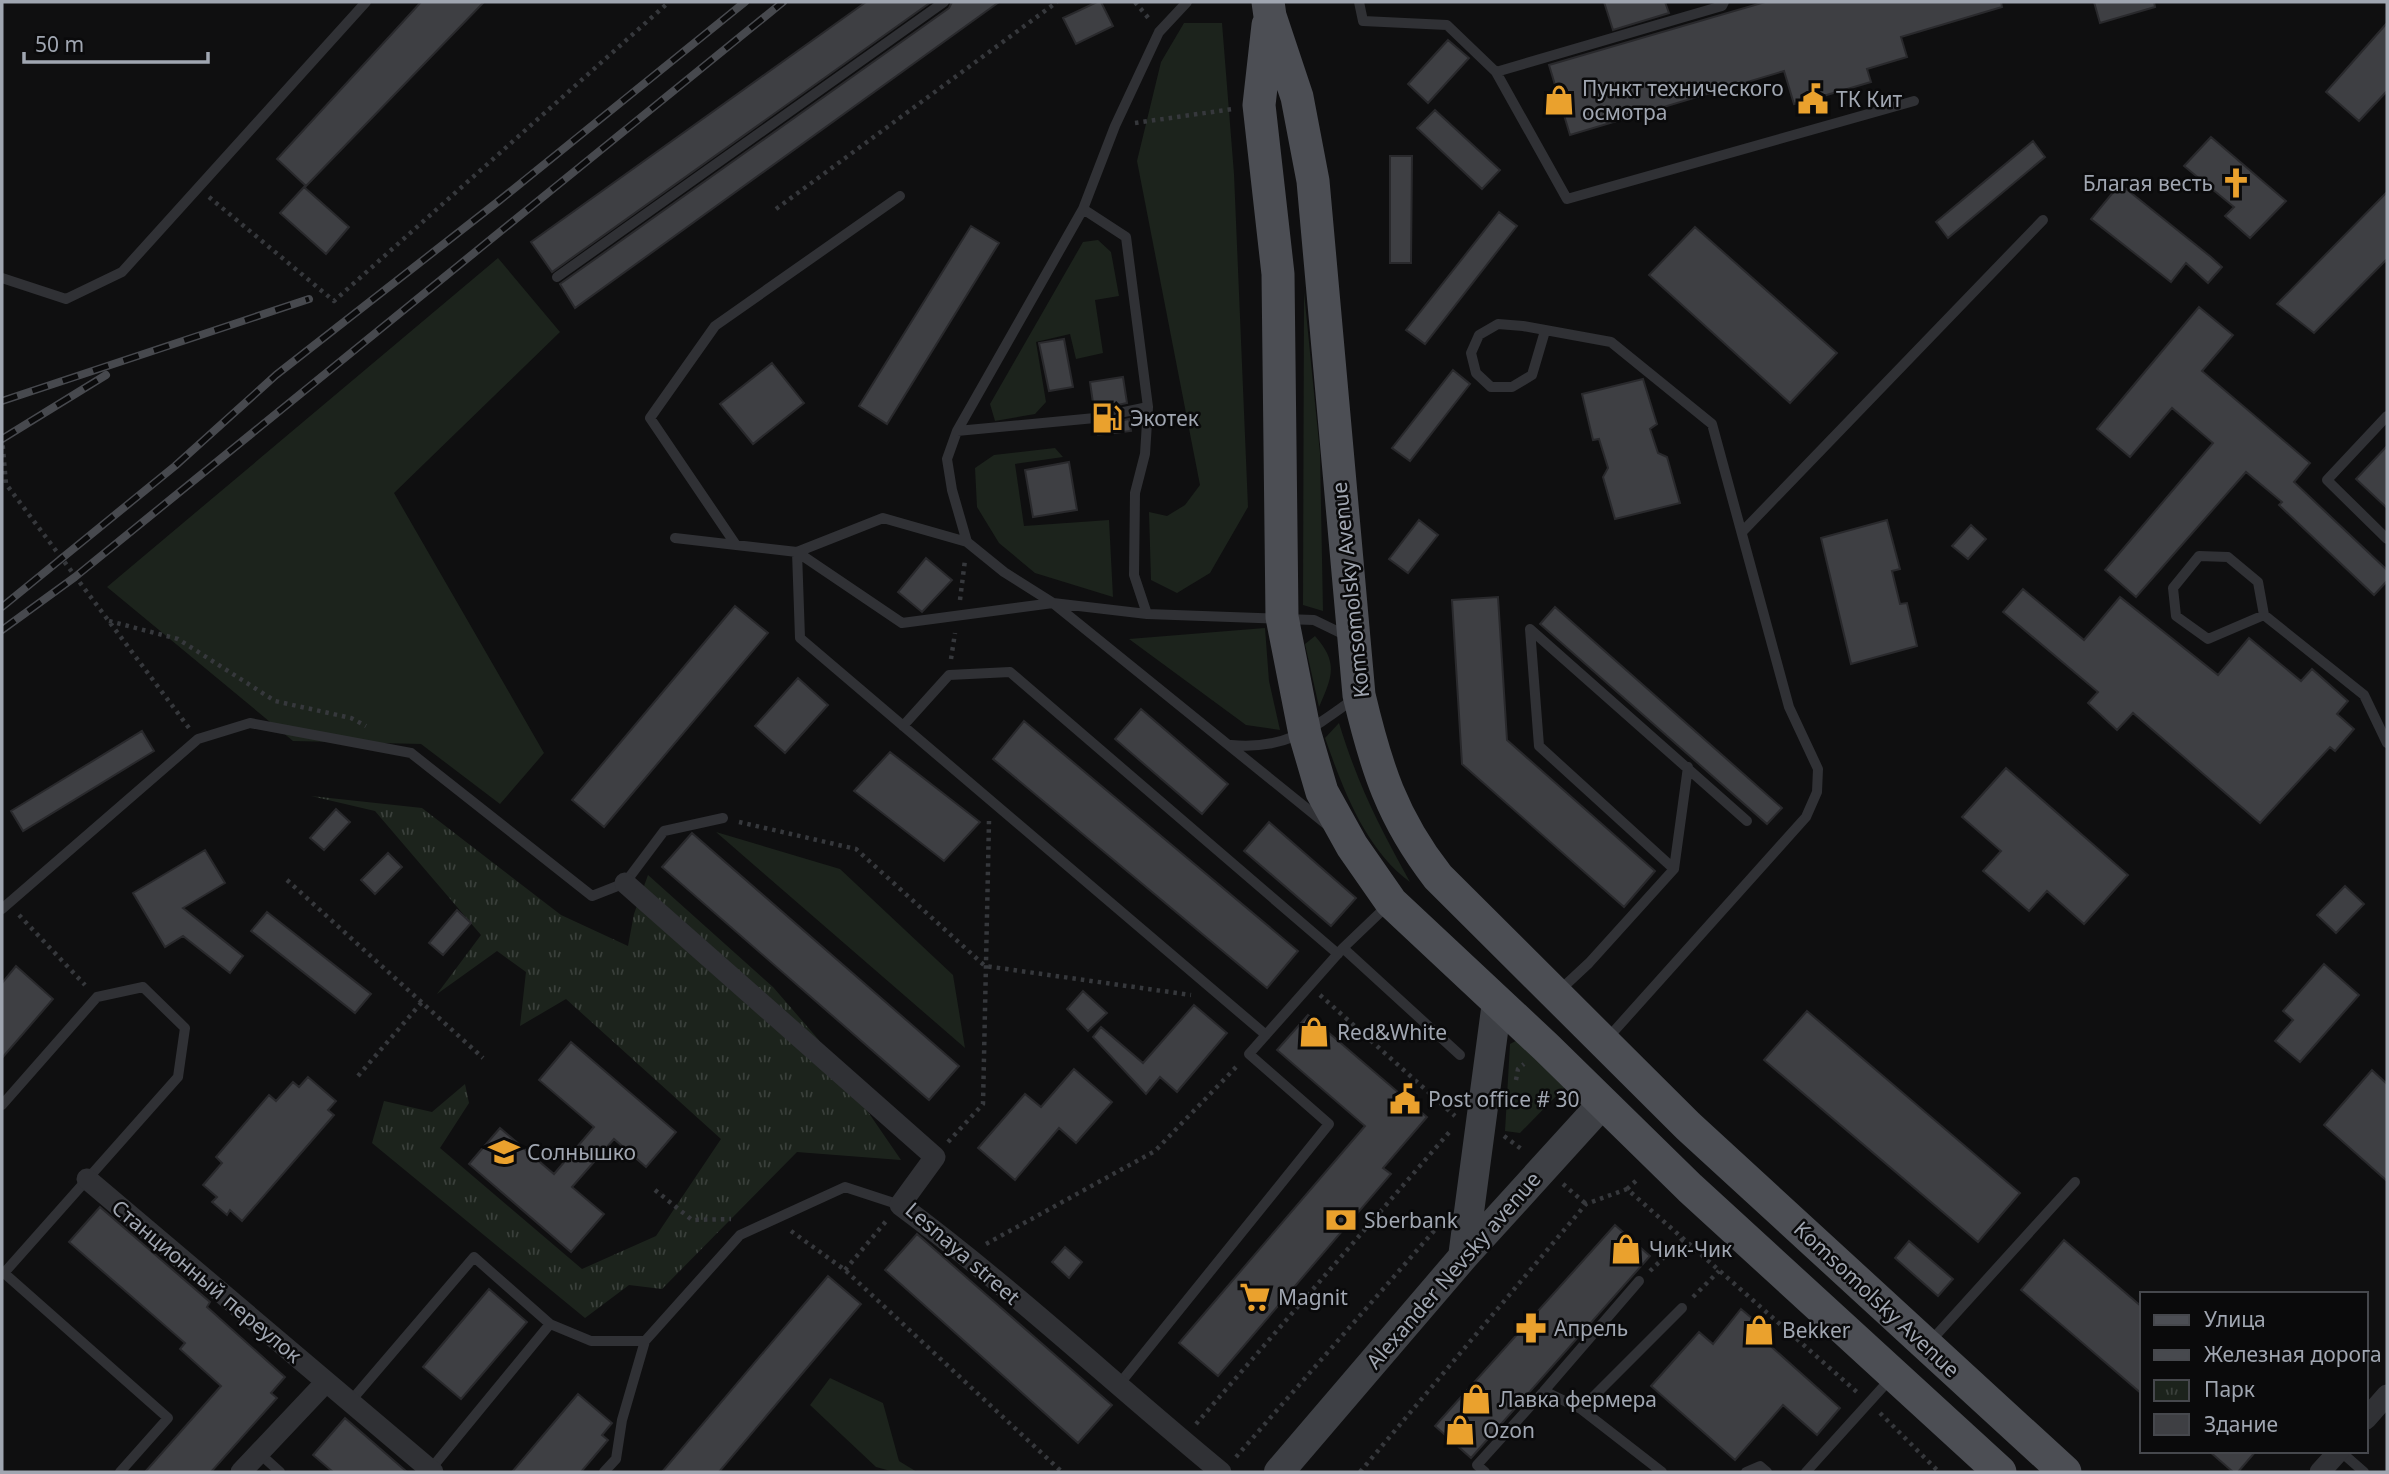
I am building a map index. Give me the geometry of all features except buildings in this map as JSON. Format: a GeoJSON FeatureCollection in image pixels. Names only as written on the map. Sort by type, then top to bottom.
{"type":"FeatureCollection","features":[{"type":"Feature","properties":{"kind":"main road","name":"Komsomolsky Avenue"},"geometry":{"type":"LineString","coordinates":[[1269,9],[1259,105],[1278,274],[1282,617],[1305,734],[1322,792],[1352,846],[1391,902],[1690,1188],[2000,1472]]}},
{"type":"Feature","properties":{"kind":"main road","name":"Komsomolsky Avenue"},"geometry":{"type":"LineString","coordinates":[[1269,9],[1297,97],[1312,181],[1359,695],[1372,749],[1388,796],[1411,842],[1438,877],[1633,1072],[2066,1472]]}},
{"type":"Feature","properties":{"kind":"main road"},"geometry":{"type":"LineString","coordinates":[[1463,1256],[1497,1002]]}},
{"type":"Feature","properties":{"kind":"main road","name":"Alexander Nevsky avenue"},"geometry":{"type":"LineString","coordinates":[[1279,1472],[1463,1256],[1633,1072]]}},
{"type":"Feature","properties":{"kind":"street"},"geometry":{"type":"LineString","coordinates":[[625,883],[935,1157]]}},
{"type":"Feature","properties":{"kind":"street","name":"Lesnaya street"},"geometry":{"type":"LineString","coordinates":[[935,1157],[900,1205],[967,1255],[1116,1387],[1182,1440],[1226,1467]]}},
{"type":"Feature","properties":{"kind":"street","name":"Станционный переулок"},"geometry":{"type":"LineString","coordinates":[[87,1179],[432,1471]]}},
{"type":"Feature","properties":{"kind":"street"},"geometry":{"type":"LineString","coordinates":[[241,1472],[326,1382]]}},
{"type":"Feature","properties":{"kind":"street"},"geometry":{"type":"LineString","coordinates":[[2368,1417],[2387,1395]]}},
{"type":"Feature","properties":{"kind":"street"},"geometry":{"type":"LineString","coordinates":[[2320,1472],[2337,1453]]}},
{"type":"Feature","properties":{"kind":"lane"},"geometry":{"type":"LineString","coordinates":[[2,278],[66,299],[122,272],[366,2]]}},
{"type":"Feature","properties":{"kind":"lane"},"geometry":{"type":"LineString","coordinates":[[557,277],[944,2]]}},
{"type":"Feature","properties":{"kind":"lane"},"geometry":{"type":"LineString","coordinates":[[967,542],[952,490],[947,459],[957,431],[1083,209],[1115,126],[1159,32],[1187,2]]}},
{"type":"Feature","properties":{"kind":"lane"},"geometry":{"type":"LineString","coordinates":[[1359,2],[1363,21],[1447,24],[1496,72],[1567,199],[1914,101]]}},
{"type":"Feature","properties":{"kind":"lane"},"geometry":{"type":"LineString","coordinates":[[1496,72],[1722,6],[1724,2]]}},
{"type":"Feature","properties":{"kind":"lane"},"geometry":{"type":"LineString","coordinates":[[736,545],[650,418],[715,326],[900,196]]}},
{"type":"Feature","properties":{"kind":"lane"},"geometry":{"type":"LineString","coordinates":[[1083,209],[1126,237],[1148,407],[1146,454],[1135,493],[1134,575],[1147,614]]}},
{"type":"Feature","properties":{"kind":"lane"},"geometry":{"type":"LineString","coordinates":[[1743,531],[2043,220]]}},
{"type":"Feature","properties":{"kind":"lane"},"geometry":{"type":"LineString","coordinates":[[1545,331],[1532,375],[1512,387],[1491,387],[1476,373],[1471,353],[1479,335],[1498,324],[1545,331],[1611,342],[1712,424],[1789,706],[1818,769],[1817,792],[1806,817],[1603,1043]]}},
{"type":"Feature","properties":{"kind":"lane"},"geometry":{"type":"LineString","coordinates":[[957,431],[1095,418],[1148,407]]}},
{"type":"Feature","properties":{"kind":"lane"},"geometry":{"type":"LineString","coordinates":[[2387,416],[2327,480],[2387,540]]}},
{"type":"Feature","properties":{"kind":"lane"},"geometry":{"type":"LineString","coordinates":[[797,552],[883,518],[967,542],[1004,572],[1053,603],[1352,846]]}},
{"type":"Feature","properties":{"kind":"lane"},"geometry":{"type":"LineString","coordinates":[[675,538],[797,552],[902,623],[1053,603],[1147,614],[1314,620],[1352,638]]}},
{"type":"Feature","properties":{"kind":"lane"},"geometry":{"type":"LineString","coordinates":[[797,552],[800,638],[1265,1035]]}},
{"type":"Feature","properties":{"kind":"lane"},"geometry":{"type":"LineString","coordinates":[[2264,615],[2208,639],[2176,617],[2173,587],[2199,556],[2228,557],[2258,582],[2264,615],[2364,695],[2387,743]]}},
{"type":"Feature","properties":{"kind":"lane"},"geometry":{"type":"LineString","coordinates":[[1674,869],[1539,746],[1530,629],[1747,821]]}},
{"type":"Feature","properties":{"kind":"lane"},"geometry":{"type":"LineString","coordinates":[[903,726],[949,675],[1010,672],[1460,1055]]}},
{"type":"Feature","properties":{"kind":"lane"},"geometry":{"type":"LineString","coordinates":[[1231,745],[1261,748],[1305,734],[1359,695]]}},
{"type":"Feature","properties":{"kind":"lane"},"geometry":{"type":"LineString","coordinates":[[5,906],[198,739],[250,723],[411,753],[592,896],[625,883],[664,831],[723,818]]}},
{"type":"Feature","properties":{"kind":"lane"},"geometry":{"type":"LineString","coordinates":[[1555,995],[1589,963],[1674,869],[1688,767]]}},
{"type":"Feature","properties":{"kind":"lane"},"geometry":{"type":"LineString","coordinates":[[1116,1387],[1329,1124],[1249,1054],[1341,951],[1391,902]]}},
{"type":"Feature","properties":{"kind":"lane"},"geometry":{"type":"LineString","coordinates":[[2,1105],[97,997],[143,987],[185,1028],[178,1077],[4,1273],[168,1418],[120,1472]]}},
{"type":"Feature","properties":{"kind":"lane"},"geometry":{"type":"LineString","coordinates":[[1927,1345],[2076,1182]]}},
{"type":"Feature","properties":{"kind":"lane"},"geometry":{"type":"LineString","coordinates":[[604,1472],[616,1459],[622,1420],[645,1342],[740,1235],[845,1187],[900,1205]]}},
{"type":"Feature","properties":{"kind":"lane"},"geometry":{"type":"LineString","coordinates":[[350,1402],[474,1257],[550,1324],[591,1341],[645,1342]]}},
{"type":"Feature","properties":{"kind":"lane"},"geometry":{"type":"LineString","coordinates":[[1485,1472],[1477,1465],[1639,1281]]}},
{"type":"Feature","properties":{"kind":"lane"},"geometry":{"type":"LineString","coordinates":[[1581,1409],[1682,1308]]}},
{"type":"Feature","properties":{"kind":"lane"},"geometry":{"type":"LineString","coordinates":[[432,1471],[550,1324]]}},
{"type":"Feature","properties":{"kind":"lane"},"geometry":{"type":"LineString","coordinates":[[1806,1472],[1894,1375]]}},
{"type":"Feature","properties":{"kind":"lane"},"geometry":{"type":"LineString","coordinates":[[1544,1391],[1581,1409],[1662,1472]]}},
{"type":"Feature","properties":{"kind":"lane"},"geometry":{"type":"LineString","coordinates":[[259,1453],[280,1472]]}},
{"type":"Feature","properties":{"kind":"lane"},"geometry":{"type":"LineString","coordinates":[[2341,1453],[2364,1472]]}},
{"type":"Feature","properties":{"kind":"lane"},"geometry":{"type":"LineString","coordinates":[[1746,1472],[1760,1466],[1767,1472]]}},
{"type":"Feature","properties":{"kind":"path"},"geometry":{"type":"LineString","coordinates":[[198,187],[334,301],[669,2]]}},
{"type":"Feature","properties":{"kind":"path"},"geometry":{"type":"LineString","coordinates":[[776,209],[1057,2]]}},
{"type":"Feature","properties":{"kind":"path"},"geometry":{"type":"LineString","coordinates":[[1115,126],[1259,105]]}},
{"type":"Feature","properties":{"kind":"path"},"geometry":{"type":"LineString","coordinates":[[2,437],[6,484],[198,739]]}},
{"type":"Feature","properties":{"kind":"path"},"geometry":{"type":"LineString","coordinates":[[108,621],[178,639],[275,701],[351,718],[411,753]]}},
{"type":"Feature","properties":{"kind":"path"},"geometry":{"type":"LineString","coordinates":[[935,1157],[983,1104],[989,799]]}},
{"type":"Feature","properties":{"kind":"path"},"geometry":{"type":"LineString","coordinates":[[723,818],[856,849],[985,966],[1223,999]]}},
{"type":"Feature","properties":{"kind":"path"},"geometry":{"type":"LineString","coordinates":[[287,880],[483,1058]]}},
{"type":"Feature","properties":{"kind":"path"},"geometry":{"type":"LineString","coordinates":[[5,906],[97,997]]}},
{"type":"Feature","properties":{"kind":"path"},"geometry":{"type":"LineString","coordinates":[[1310,986],[1455,1116]]}},
{"type":"Feature","properties":{"kind":"path"},"geometry":{"type":"LineString","coordinates":[[358,1076],[422,1002]]}},
{"type":"Feature","properties":{"kind":"path"},"geometry":{"type":"LineString","coordinates":[[967,1255],[1155,1150],[1249,1054]]}},
{"type":"Feature","properties":{"kind":"path"},"geometry":{"type":"LineString","coordinates":[[1182,1440],[1454,1128],[1452,1141]]}},
{"type":"Feature","properties":{"kind":"path"},"geometry":{"type":"LineString","coordinates":[[1360,1472],[1586,1204],[1627,1189],[1869,1402],[1939,1472]]}},
{"type":"Feature","properties":{"kind":"path"},"geometry":{"type":"LineString","coordinates":[[655,1190],[692,1220],[775,1219],[845,1270],[1062,1472]]}},
{"type":"Feature","properties":{"kind":"path"},"geometry":{"type":"LineString","coordinates":[[845,1270],[900,1205]]}},
{"type":"Feature","properties":{"kind":"path"},"geometry":{"type":"LineString","coordinates":[[1226,1467],[1445,1219]]}},
{"type":"Feature","properties":{"kind":"path"},"geometry":{"type":"LineString","coordinates":[[1639,1281],[1683,1239]]}},
{"type":"Feature","properties":{"kind":"path"},"geometry":{"type":"LineString","coordinates":[[1682,1308],[1719,1271]]}},
{"type":"Feature","properties":{"kind":"green space"},"geometry":{"type":"Polygon","coordinates":[[[1184,23],[1222,23],[1234,174],[1248,507],[1210,573],[1177,593],[1151,580],[1149,512],[1167,516],[1185,505],[1200,485],[1137,161],[1161,62],[1184,23]]]}},
{"type":"Feature","properties":{"kind":"green space"},"geometry":{"type":"Polygon","coordinates":[[[1098,240],[1111,252],[1119,296],[1095,300],[1103,353],[1076,359],[1070,334],[1036,342],[1046,402],[1035,414],[995,421],[990,404],[1083,242],[1098,240]]]}},
{"type":"Feature","properties":{"kind":"green space"},"geometry":{"type":"Polygon","coordinates":[[[498,258],[560,332],[394,493],[544,753],[500,804],[421,744],[293,741],[107,587],[498,258]]]}},
{"type":"Feature","properties":{"kind":"green space"},"geometry":{"type":"Polygon","coordinates":[[[1304,292],[1320,453],[1323,611],[1303,605],[1304,292]]]}},
{"type":"Feature","properties":{"kind":"green space"},"geometry":{"type":"Polygon","coordinates":[[[1055,448],[1063,457],[1015,464],[1024,526],[1109,520],[1113,597],[1035,573],[999,543],[977,507],[975,468],[994,455],[1055,448]]]}},
{"type":"Feature","properties":{"kind":"green space"},"geometry":{"type":"Polygon","coordinates":[[[1265,628],[1269,681],[1280,730],[1246,725],[1129,639],[1265,628]]]}},
{"type":"Feature","properties":{"kind":"green space"},"geometry":{"type":"Polygon","coordinates":[[[1315,636],[1328,654],[1331,670],[1319,707],[1305,644],[1315,636]]]}},
{"type":"Feature","properties":{"kind":"green space"},"geometry":{"type":"Polygon","coordinates":[[[1339,723],[1370,805],[1410,882],[1380,853],[1357,817],[1348,797],[1325,738],[1339,723]]]}},
{"type":"Feature","properties":{"kind":"green space"},"geometry":{"type":"Polygon","coordinates":[[[311,796],[422,808],[561,915],[628,946],[634,914],[648,875],[773,987],[818,1039],[901,1160],[797,1152],[662,1289],[629,1285],[585,1318],[372,1143],[384,1101],[432,1112],[465,1084],[469,1103],[440,1148],[582,1269],[656,1236],[721,1139],[566,999],[520,1026],[526,972],[497,951],[437,994],[481,935],[375,811],[311,796]]]}},
{"type":"Feature","properties":{"kind":"green space"},"geometry":{"type":"Polygon","coordinates":[[[716,832],[840,869],[953,975],[965,1048],[716,832]]]}},
{"type":"Feature","properties":{"kind":"green space"},"geometry":{"type":"Polygon","coordinates":[[[1525,1036],[1566,1086],[1520,1133],[1505,1131],[1510,1044],[1525,1036]]]}},
{"type":"Feature","properties":{"kind":"green space"},"geometry":{"type":"Polygon","coordinates":[[[830,1378],[883,1403],[899,1461],[917,1472],[894,1472],[876,1467],[810,1405],[830,1378]]]}},
{"type":"Feature","properties":{"kind":"railway"},"geometry":{"type":"LineString","coordinates":[[2,607],[175,466],[276,375],[500,200],[745,2]]}},
{"type":"Feature","properties":{"kind":"railway"},"geometry":{"type":"LineString","coordinates":[[2,630],[75,577],[783,2]]}},
{"type":"Feature","properties":{"kind":"railway"},"geometry":{"type":"LineString","coordinates":[[2,401],[309,299]]}},
{"type":"Feature","properties":{"kind":"railway"},"geometry":{"type":"LineString","coordinates":[[2,439],[106,375]]}},
{"type":"Feature","properties":{"kind":"place","name":"ТК Кит"},"geometry":{"type":"Point","coordinates":[1813,99]}},
{"type":"Feature","properties":{"kind":"place","name":"Пункт технического осмотра"},"geometry":{"type":"Point","coordinates":[1559,100]}},
{"type":"Feature","properties":{"kind":"place","name":"Благая весть"},"geometry":{"type":"Point","coordinates":[2236,183]}},
{"type":"Feature","properties":{"kind":"place","name":"Экотек"},"geometry":{"type":"Point","coordinates":[1107,418]}},
{"type":"Feature","properties":{"kind":"place","name":"Red&White"},"geometry":{"type":"Point","coordinates":[1314,1032]}},
{"type":"Feature","properties":{"kind":"place","name":"Post office # 30"},"geometry":{"type":"Point","coordinates":[1405,1099]}},
{"type":"Feature","properties":{"kind":"place","name":"Солнышко"},"geometry":{"type":"Point","coordinates":[504,1152]}},
{"type":"Feature","properties":{"kind":"place","name":"Sberbank"},"geometry":{"type":"Point","coordinates":[1341,1220]}},
{"type":"Feature","properties":{"kind":"place","name":"Чик-Чик"},"geometry":{"type":"Point","coordinates":[1626,1249]}},
{"type":"Feature","properties":{"kind":"place","name":"Magnit"},"geometry":{"type":"Point","coordinates":[1255,1297]}},
{"type":"Feature","properties":{"kind":"place","name":"Апрель"},"geometry":{"type":"Point","coordinates":[1531,1328]}},
{"type":"Feature","properties":{"kind":"place","name":"Bekker"},"geometry":{"type":"Point","coordinates":[1759,1330]}},
{"type":"Feature","properties":{"kind":"place","name":"Лавка фермера"},"geometry":{"type":"Point","coordinates":[1476,1399]}},
{"type":"Feature","properties":{"kind":"place","name":"Ozon"},"geometry":{"type":"Point","coordinates":[1460,1430]}}]}
